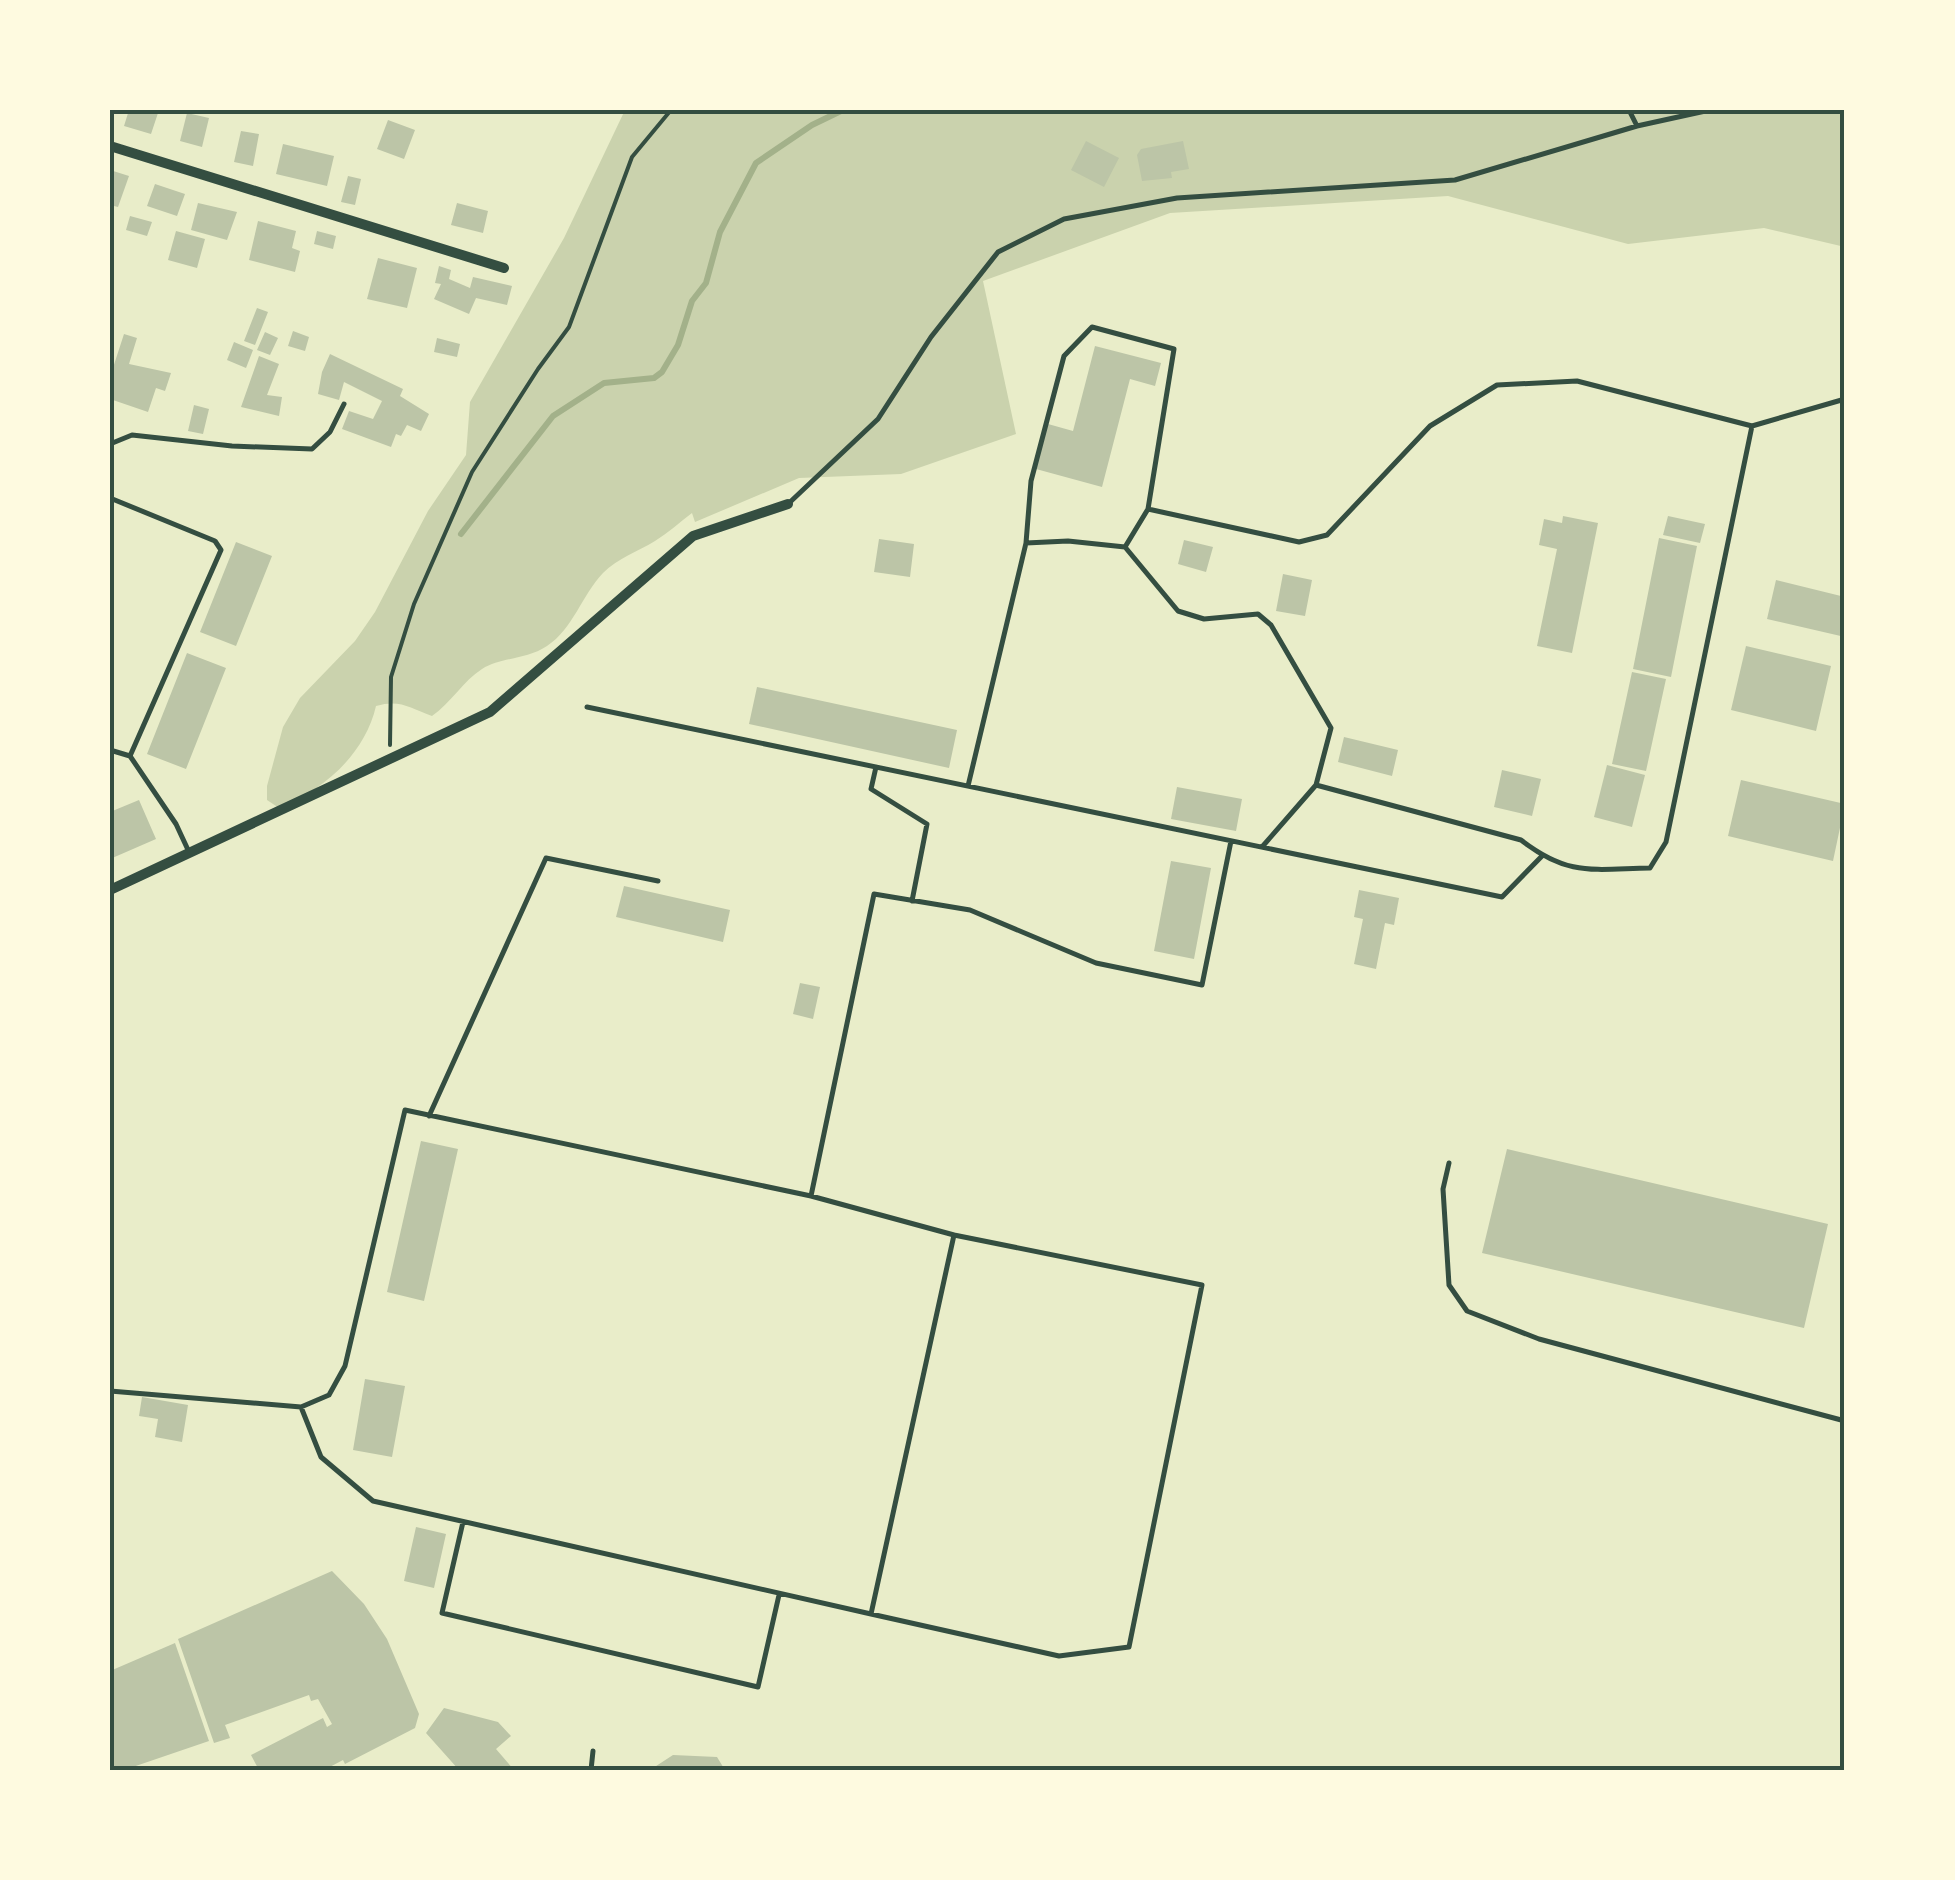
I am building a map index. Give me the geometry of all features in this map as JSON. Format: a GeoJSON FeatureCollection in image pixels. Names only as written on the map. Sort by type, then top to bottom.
{"type":"FeatureCollection","features":[{"type":"Feature","properties":{"kind":"street"},"geometry":{"type":"LineString","coordinates":[[110,146],[504,268]]}},
{"type":"Feature","properties":{"kind":"street"},"geometry":{"type":"LineString","coordinates":[[110,890],[490,712],[693,536],[788,504]]}},
{"type":"Feature","properties":{"kind":"lane"},"geometry":{"type":"LineString","coordinates":[[1629,110],[1636,126]]}},
{"type":"Feature","properties":{"kind":"lane"},"geometry":{"type":"LineString","coordinates":[[788,504],[878,420],[932,337],[998,252],[1064,219],[1177,198],[1456,180],[1636,126],[1710,110]]}},
{"type":"Feature","properties":{"kind":"lane"},"geometry":{"type":"LineString","coordinates":[[968,786],[1026,543],[1031,481],[1064,356],[1092,327],[1174,349],[1148,509],[1126,547]]}},
{"type":"Feature","properties":{"kind":"lane"},"geometry":{"type":"LineString","coordinates":[[1148,509],[1299,542],[1327,535],[1430,426],[1497,386],[1577,381],[1752,426],[1845,400]]}},
{"type":"Feature","properties":{"kind":"lane"},"geometry":{"type":"LineString","coordinates":[[110,444],[132,435],[312,450],[330,432],[344,404]]}},
{"type":"Feature","properties":{"kind":"lane"},"geometry":{"type":"LineString","coordinates":[[1316,785],[1521,840],[1542,856],[1573,870],[1650,868],[1666,842],[1752,426]]}},
{"type":"Feature","properties":{"kind":"lane"},"geometry":{"type":"LineString","coordinates":[[110,498],[215,541],[220,550],[130,756]]}},
{"type":"Feature","properties":{"kind":"lane"},"geometry":{"type":"LineString","coordinates":[[1026,543],[1068,541],[1126,547],[1178,611],[1204,619],[1258,614],[1270,625],[1331,728],[1316,785],[1262,847]]}},
{"type":"Feature","properties":{"kind":"lane"},"geometry":{"type":"LineString","coordinates":[[587,707],[1502,896],[1542,856]]}},
{"type":"Feature","properties":{"kind":"lane"},"geometry":{"type":"LineString","coordinates":[[110,750],[130,756],[176,824],[190,853]]}},
{"type":"Feature","properties":{"kind":"lane"},"geometry":{"type":"LineString","coordinates":[[876,767],[871,789],[927,824],[912,901]]}},
{"type":"Feature","properties":{"kind":"lane"},"geometry":{"type":"LineString","coordinates":[[811,1196],[874,894],[970,910],[1096,963],[1202,986],[1231,840]]}},
{"type":"Feature","properties":{"kind":"lane"},"geometry":{"type":"LineString","coordinates":[[429,1116],[546,858],[658,881]]}},
{"type":"Feature","properties":{"kind":"lane"},"geometry":{"type":"LineString","coordinates":[[110,1391],[301,1407],[329,1395],[345,1366],[404,1110],[811,1196],[954,1235],[1202,1284],[1129,1647],[1059,1656],[779,1596],[373,1501],[321,1457],[301,1407]]}},
{"type":"Feature","properties":{"kind":"lane"},"geometry":{"type":"LineString","coordinates":[[1449,1163],[1443,1188],[1449,1285],[1466,1312],[1539,1338],[1845,1421]]}},
{"type":"Feature","properties":{"kind":"lane"},"geometry":{"type":"LineString","coordinates":[[870,1614],[954,1235]]}},
{"type":"Feature","properties":{"kind":"lane"},"geometry":{"type":"LineString","coordinates":[[463,1522],[442,1613],[590,1648],[758,1687],[779,1596]]}},
{"type":"Feature","properties":{"kind":"lane"},"geometry":{"type":"LineString","coordinates":[[591,1770],[593,1752]]}},
{"type":"Feature","properties":{"kind":"path"},"geometry":{"type":"LineString","coordinates":[[390,759],[392,677],[414,604],[472,472],[569,327],[632,158],[672,110]]}},
{"type":"Feature","properties":{"kind":"green space"},"geometry":{"type":"Polygon","coordinates":[[[625,110],[1845,110],[1845,247],[1764,228],[1628,244],[1448,196],[1170,213],[983,281],[1016,434],[901,474],[799,478],[695,522],[692,513],[603,573],[564,631],[547,646],[482,669],[432,716],[398,704],[376,706],[363,740],[340,768],[312,791],[279,808],[267,800],[267,786],[283,727],[300,698],[355,641],[375,612],[428,511],[466,455],[470,402],[564,238],[625,110]]]}},
{"type":"Feature","properties":{"kind":"building"},"geometry":{"type":"Polygon","coordinates":[[[129,110],[159,110],[151,134],[124,126],[129,110]]]}},
{"type":"Feature","properties":{"kind":"building"},"geometry":{"type":"Polygon","coordinates":[[[187,113],[209,118],[202,147],[180,141],[187,113]]]}},
{"type":"Feature","properties":{"kind":"building"},"geometry":{"type":"Polygon","coordinates":[[[388,120],[415,130],[404,159],[377,149],[388,120]]]}},
{"type":"Feature","properties":{"kind":"building"},"geometry":{"type":"Polygon","coordinates":[[[241,131],[259,134],[253,166],[234,162],[241,131]]]}},
{"type":"Feature","properties":{"kind":"building"},"geometry":{"type":"Polygon","coordinates":[[[1086,141],[1119,158],[1104,187],[1071,170],[1086,141]]]}},
{"type":"Feature","properties":{"kind":"building"},"geometry":{"type":"Polygon","coordinates":[[[1183,141],[1189,169],[1171,172],[1172,178],[1142,181],[1137,155],[1141,149],[1183,141]]]}},
{"type":"Feature","properties":{"kind":"building"},"geometry":{"type":"Polygon","coordinates":[[[283,144],[334,156],[327,186],[276,174],[283,144]]]}},
{"type":"Feature","properties":{"kind":"building"},"geometry":{"type":"Polygon","coordinates":[[[110,170],[129,176],[118,207],[110,205],[110,170]]]}},
{"type":"Feature","properties":{"kind":"building"},"geometry":{"type":"Polygon","coordinates":[[[348,176],[361,179],[355,205],[341,202],[348,176]]]}},
{"type":"Feature","properties":{"kind":"building"},"geometry":{"type":"Polygon","coordinates":[[[155,184],[185,194],[177,216],[147,206],[155,184]]]}},
{"type":"Feature","properties":{"kind":"building"},"geometry":{"type":"Polygon","coordinates":[[[198,203],[237,212],[227,240],[191,230],[198,203]]]}},
{"type":"Feature","properties":{"kind":"building"},"geometry":{"type":"Polygon","coordinates":[[[457,203],[488,211],[483,233],[451,225],[457,203]]]}},
{"type":"Feature","properties":{"kind":"building"},"geometry":{"type":"Polygon","coordinates":[[[130,216],[152,222],[147,236],[126,230],[130,216]]]}},
{"type":"Feature","properties":{"kind":"building"},"geometry":{"type":"Polygon","coordinates":[[[258,221],[296,231],[292,248],[300,251],[295,272],[249,260],[258,221]]]}},
{"type":"Feature","properties":{"kind":"building"},"geometry":{"type":"Polygon","coordinates":[[[176,231],[205,239],[197,268],[168,260],[176,231]]]}},
{"type":"Feature","properties":{"kind":"building"},"geometry":{"type":"Polygon","coordinates":[[[317,231],[336,236],[333,249],[314,244],[317,231]]]}},
{"type":"Feature","properties":{"kind":"building"},"geometry":{"type":"Polygon","coordinates":[[[378,258],[417,268],[407,308],[367,299],[378,258]]]}},
{"type":"Feature","properties":{"kind":"building"},"geometry":{"type":"Polygon","coordinates":[[[439,266],[451,270],[449,279],[470,288],[473,277],[512,286],[507,305],[476,298],[469,314],[434,299],[441,284],[435,283],[439,266]]]}},
{"type":"Feature","properties":{"kind":"building"},"geometry":{"type":"Polygon","coordinates":[[[257,308],[268,312],[255,345],[244,341],[257,308]]]}},
{"type":"Feature","properties":{"kind":"building"},"geometry":{"type":"Polygon","coordinates":[[[293,331],[309,337],[305,351],[288,346],[293,331]]]}},
{"type":"Feature","properties":{"kind":"building"},"geometry":{"type":"Polygon","coordinates":[[[265,332],[278,338],[270,355],[257,350],[265,332]]]}},
{"type":"Feature","properties":{"kind":"building"},"geometry":{"type":"Polygon","coordinates":[[[124,334],[137,338],[129,364],[171,373],[165,391],[156,388],[148,412],[110,399],[110,377],[124,334]]]}},
{"type":"Feature","properties":{"kind":"building"},"geometry":{"type":"Polygon","coordinates":[[[437,338],[460,344],[457,357],[434,352],[437,338]]]}},
{"type":"Feature","properties":{"kind":"building"},"geometry":{"type":"Polygon","coordinates":[[[234,342],[253,350],[246,368],[227,360],[234,342]]]}},
{"type":"Feature","properties":{"kind":"building"},"geometry":{"type":"Polygon","coordinates":[[[1095,346],[1161,363],[1155,386],[1130,379],[1102,487],[1036,469],[1048,424],[1073,431],[1095,346]]]}},
{"type":"Feature","properties":{"kind":"building"},"geometry":{"type":"Polygon","coordinates":[[[330,354],[403,389],[400,396],[429,414],[421,431],[407,425],[401,436],[396,434],[391,447],[342,429],[349,411],[373,419],[382,401],[344,382],[339,400],[318,394],[330,354]]]}},
{"type":"Feature","properties":{"kind":"building"},"geometry":{"type":"Polygon","coordinates":[[[259,356],[279,364],[267,395],[282,397],[279,416],[241,407],[259,356]]]}},
{"type":"Feature","properties":{"kind":"building"},"geometry":{"type":"Polygon","coordinates":[[[194,405],[209,409],[203,434],[188,431],[194,405]]]}},
{"type":"Feature","properties":{"kind":"building"},"geometry":{"type":"Polygon","coordinates":[[[1563,516],[1598,523],[1572,653],[1537,646],[1557,549],[1539,545],[1544,519],[1562,523],[1563,516]]]}},
{"type":"Feature","properties":{"kind":"building"},"geometry":{"type":"Polygon","coordinates":[[[1668,516],[1705,524],[1700,543],[1663,535],[1668,516]]]}},
{"type":"Feature","properties":{"kind":"building"},"geometry":{"type":"Polygon","coordinates":[[[1659,538],[1697,546],[1671,677],[1633,669],[1659,538]]]}},
{"type":"Feature","properties":{"kind":"building"},"geometry":{"type":"Polygon","coordinates":[[[879,539],[914,544],[910,577],[874,572],[879,539]]]}},
{"type":"Feature","properties":{"kind":"building"},"geometry":{"type":"Polygon","coordinates":[[[1184,540],[1213,547],[1206,572],[1178,564],[1184,540]]]}},
{"type":"Feature","properties":{"kind":"building"},"geometry":{"type":"Polygon","coordinates":[[[236,542],[272,556],[236,646],[200,632],[236,542]]]}},
{"type":"Feature","properties":{"kind":"building"},"geometry":{"type":"Polygon","coordinates":[[[1283,574],[1312,580],[1305,616],[1276,611],[1283,574]]]}},
{"type":"Feature","properties":{"kind":"building"},"geometry":{"type":"Polygon","coordinates":[[[1776,580],[1845,597],[1845,637],[1767,619],[1776,580]]]}},
{"type":"Feature","properties":{"kind":"building"},"geometry":{"type":"Polygon","coordinates":[[[1746,646],[1831,666],[1816,731],[1731,710],[1746,646]]]}},
{"type":"Feature","properties":{"kind":"building"},"geometry":{"type":"Polygon","coordinates":[[[187,653],[226,668],[186,769],[147,754],[187,653]]]}},
{"type":"Feature","properties":{"kind":"building"},"geometry":{"type":"Polygon","coordinates":[[[1632,672],[1666,679],[1646,771],[1612,764],[1632,672]]]}},
{"type":"Feature","properties":{"kind":"building"},"geometry":{"type":"Polygon","coordinates":[[[757,687],[957,730],[949,768],[749,724],[757,687]]]}},
{"type":"Feature","properties":{"kind":"building"},"geometry":{"type":"Polygon","coordinates":[[[1344,737],[1398,750],[1392,776],[1338,762],[1344,737]]]}},
{"type":"Feature","properties":{"kind":"building"},"geometry":{"type":"Polygon","coordinates":[[[1607,765],[1645,775],[1632,827],[1594,817],[1607,765]]]}},
{"type":"Feature","properties":{"kind":"building"},"geometry":{"type":"Polygon","coordinates":[[[1502,770],[1541,779],[1532,816],[1494,807],[1502,770]]]}},
{"type":"Feature","properties":{"kind":"building"},"geometry":{"type":"Polygon","coordinates":[[[1741,780],[1845,804],[1833,861],[1728,836],[1741,780]]]}},
{"type":"Feature","properties":{"kind":"building"},"geometry":{"type":"Polygon","coordinates":[[[1177,787],[1242,799],[1236,831],[1171,819],[1177,787]]]}},
{"type":"Feature","properties":{"kind":"building"},"geometry":{"type":"Polygon","coordinates":[[[139,800],[156,839],[110,859],[110,812],[139,800]]]}},
{"type":"Feature","properties":{"kind":"building"},"geometry":{"type":"Polygon","coordinates":[[[1171,861],[1211,868],[1194,959],[1154,951],[1171,861]]]}},
{"type":"Feature","properties":{"kind":"building"},"geometry":{"type":"Polygon","coordinates":[[[624,886],[730,910],[723,942],[616,917],[624,886]]]}},
{"type":"Feature","properties":{"kind":"building"},"geometry":{"type":"Polygon","coordinates":[[[1359,890],[1399,898],[1394,925],[1385,923],[1376,969],[1354,964],[1363,919],[1354,917],[1359,890]]]}},
{"type":"Feature","properties":{"kind":"building"},"geometry":{"type":"Polygon","coordinates":[[[800,983],[820,987],[813,1019],[793,1014],[800,983]]]}},
{"type":"Feature","properties":{"kind":"building"},"geometry":{"type":"Polygon","coordinates":[[[421,1141],[458,1149],[424,1301],[387,1292],[421,1141]]]}},
{"type":"Feature","properties":{"kind":"building"},"geometry":{"type":"Polygon","coordinates":[[[1507,1149],[1828,1224],[1804,1328],[1482,1253],[1507,1149]]]}},
{"type":"Feature","properties":{"kind":"building"},"geometry":{"type":"Polygon","coordinates":[[[365,1379],[405,1386],[392,1457],[353,1450],[365,1379]]]}},
{"type":"Feature","properties":{"kind":"building"},"geometry":{"type":"Polygon","coordinates":[[[142,1397],[188,1405],[182,1442],[155,1437],[158,1419],[139,1416],[142,1397]]]}},
{"type":"Feature","properties":{"kind":"building"},"geometry":{"type":"Polygon","coordinates":[[[416,1527],[446,1534],[434,1588],[404,1581],[416,1527]]]}},
{"type":"Feature","properties":{"kind":"building"},"geometry":{"type":"Polygon","coordinates":[[[332,1571],[364,1604],[387,1639],[419,1714],[415,1728],[345,1764],[343,1760],[324,1770],[259,1770],[251,1755],[323,1718],[327,1727],[332,1724],[318,1699],[311,1701],[309,1695],[225,1725],[230,1738],[214,1743],[178,1639],[332,1571]]]}},
{"type":"Feature","properties":{"kind":"building"},"geometry":{"type":"Polygon","coordinates":[[[175,1643],[209,1741],[124,1770],[112,1770],[110,1671],[175,1643]]]}},
{"type":"Feature","properties":{"kind":"building"},"geometry":{"type":"Polygon","coordinates":[[[444,1708],[498,1722],[511,1736],[496,1749],[514,1770],[459,1770],[426,1733],[444,1708]]]}},
{"type":"Feature","properties":{"kind":"building"},"geometry":{"type":"Polygon","coordinates":[[[673,1755],[717,1757],[725,1770],[650,1770],[673,1755]]]}},
{"type":"Feature","properties":{"kind":"waterway"},"geometry":{"type":"LineString","coordinates":[[461,534],[553,416],[604,383],[654,378],[662,372],[678,345],[692,301],[706,283],[720,232],[756,163],[812,125],[843,110]]}}]}
